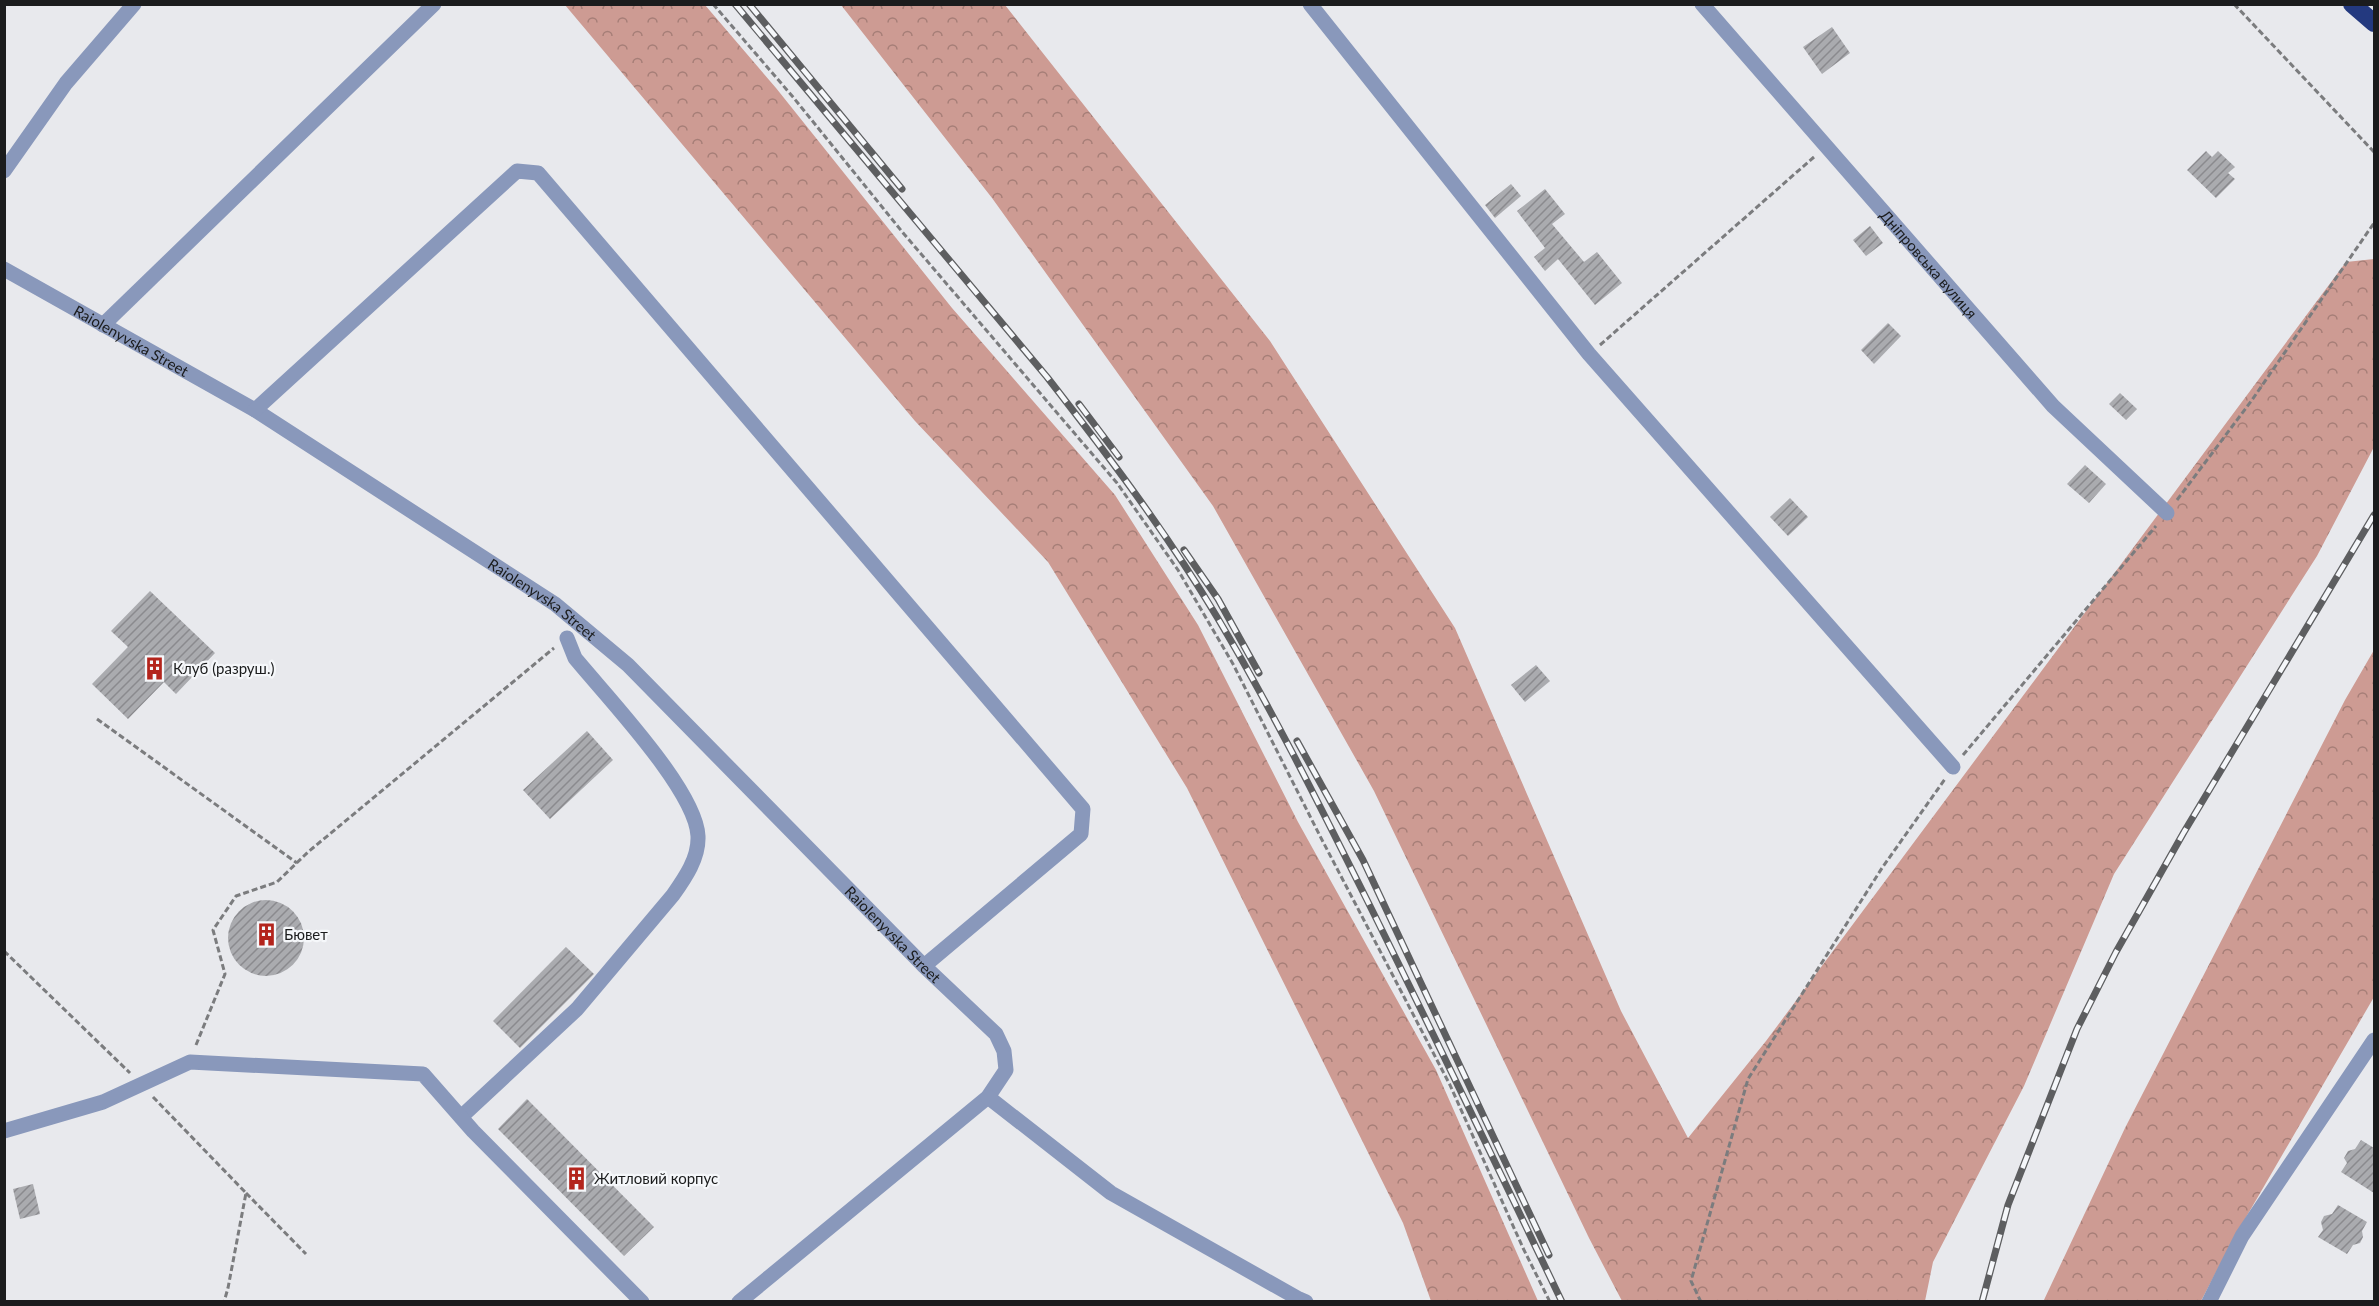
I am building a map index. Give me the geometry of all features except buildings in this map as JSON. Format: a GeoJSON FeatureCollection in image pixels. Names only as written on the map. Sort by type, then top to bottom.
{"type":"FeatureCollection","features":[{"type":"Feature","properties":{"kind":"highway"},"geometry":{"type":"LineString","coordinates":[[2352,4],[2374,23]]}},
{"type":"Feature","properties":{"kind":"street"},"geometry":{"type":"LineString","coordinates":[[4,171],[66,83],[134,4]]}},
{"type":"Feature","properties":{"kind":"street"},"geometry":{"type":"LineString","coordinates":[[103,325],[434,4]]}},
{"type":"Feature","properties":{"kind":"street"},"geometry":{"type":"LineString","coordinates":[[1310,4],[1589,354],[1953,767]]}},
{"type":"Feature","properties":{"kind":"street","name":"Дніпровська вулиця"},"geometry":{"type":"LineString","coordinates":[[1702,4],[2053,406],[2167,513]]}},
{"type":"Feature","properties":{"kind":"street"},"geometry":{"type":"LineString","coordinates":[[255,410],[517,171],[538,173],[1083,809],[1081,834],[924,966]]}},
{"type":"Feature","properties":{"kind":"street","name":"Raiolenyvska Street"},"geometry":{"type":"LineString","coordinates":[[4,269],[255,410],[555,604],[628,665],[924,966],[996,1034],[1004,1051],[1006,1070],[988,1097]]}},
{"type":"Feature","properties":{"kind":"street"},"geometry":{"type":"LineString","coordinates":[[461,1117],[577,1009],[673,895],[686,878],[693,861],[698,836],[688,805],[668,770],[575,658],[567,638]]}},
{"type":"Feature","properties":{"kind":"street"},"geometry":{"type":"LineString","coordinates":[[2209,1302],[2242,1236],[2374,1040]]}},
{"type":"Feature","properties":{"kind":"street"},"geometry":{"type":"LineString","coordinates":[[4,1131],[103,1102],[140,1083],[190,1062],[423,1074],[461,1117],[642,1302]]}},
{"type":"Feature","properties":{"kind":"street"},"geometry":{"type":"LineString","coordinates":[[739,1302],[988,1097],[1112,1193],[1306,1302]]}},
{"type":"Feature","properties":{"kind":"path"},"geometry":{"type":"LineString","coordinates":[[713,4],[793,97],[904,234],[1117,483],[1178,570],[1233,664],[1450,1085],[1523,1248],[1550,1302]]}},
{"type":"Feature","properties":{"kind":"path"},"geometry":{"type":"LineString","coordinates":[[2234,4],[2374,152]]}},
{"type":"Feature","properties":{"kind":"path"},"geometry":{"type":"LineString","coordinates":[[1589,354],[1827,146]]}},
{"type":"Feature","properties":{"kind":"path"},"geometry":{"type":"LineString","coordinates":[[1701,1302],[1691,1281],[1748,1079],[1882,868],[1953,767],[2167,513],[2252,400],[2374,223]]}},
{"type":"Feature","properties":{"kind":"path"},"geometry":{"type":"LineString","coordinates":[[190,1062],[225,974],[213,930],[236,896],[277,882],[567,638]]}},
{"type":"Feature","properties":{"kind":"path"},"geometry":{"type":"LineString","coordinates":[[97,719],[297,863]]}},
{"type":"Feature","properties":{"kind":"path"},"geometry":{"type":"LineString","coordinates":[[4,951],[140,1083],[306,1254]]}},
{"type":"Feature","properties":{"kind":"path"},"geometry":{"type":"LineString","coordinates":[[224,1302],[246,1192]]}},
{"type":"Feature","properties":{"kind":"green space"},"geometry":{"type":"Polygon","coordinates":[[[565,5],[705,5],[776,88],[952,308],[1115,495],[1198,625],[1298,822],[1436,1070],[1538,1301],[1431,1301],[1403,1223],[1187,788],[1048,562],[915,421],[565,5]]]}},
{"type":"Feature","properties":{"kind":"green space"},"geometry":{"type":"Polygon","coordinates":[[[841,5],[1005,5],[1270,341],[1455,628],[1621,1011],[1688,1138],[1766,1041],[2346,262],[2374,259],[2374,447],[2317,556],[2114,874],[2024,1086],[1933,1262],[1925,1301],[1622,1301],[1589,1238],[1374,791],[1213,506],[992,198],[841,5]]]}},
{"type":"Feature","properties":{"kind":"green space"},"geometry":{"type":"Polygon","coordinates":[[[2374,650],[2374,997],[2234,1238],[2201,1301],[2043,1302],[2125,1128],[2345,700],[2374,650]]]}},
{"type":"Feature","properties":{"kind":"railway"},"geometry":{"type":"LineString","coordinates":[[735,4],[1047,377],[1136,494],[1198,586],[1258,688],[1316,798],[1562,1302]]}},
{"type":"Feature","properties":{"kind":"railway"},"geometry":{"type":"LineString","coordinates":[[749,4],[902,189]]}},
{"type":"Feature","properties":{"kind":"railway"},"geometry":{"type":"LineString","coordinates":[[1079,404],[1119,457]]}},
{"type":"Feature","properties":{"kind":"railway"},"geometry":{"type":"LineString","coordinates":[[1982,1302],[2008,1205],[2077,1029],[2116,952],[2184,832],[2374,515]]}},
{"type":"Feature","properties":{"kind":"railway"},"geometry":{"type":"LineString","coordinates":[[1184,550],[1218,599],[1259,673]]}},
{"type":"Feature","properties":{"kind":"railway"},"geometry":{"type":"LineString","coordinates":[[1297,741],[1363,860],[1549,1255]]}},
{"type":"Feature","properties":{"kind":"place","name":"Клуб (разруш.)"},"geometry":{"type":"Point","coordinates":[155,668]}},
{"type":"Feature","properties":{"kind":"place","name":"Бювет"},"geometry":{"type":"Point","coordinates":[266,934]}},
{"type":"Feature","properties":{"kind":"place","name":"Житловий корпус"},"geometry":{"type":"Point","coordinates":[576,1178]}}]}
